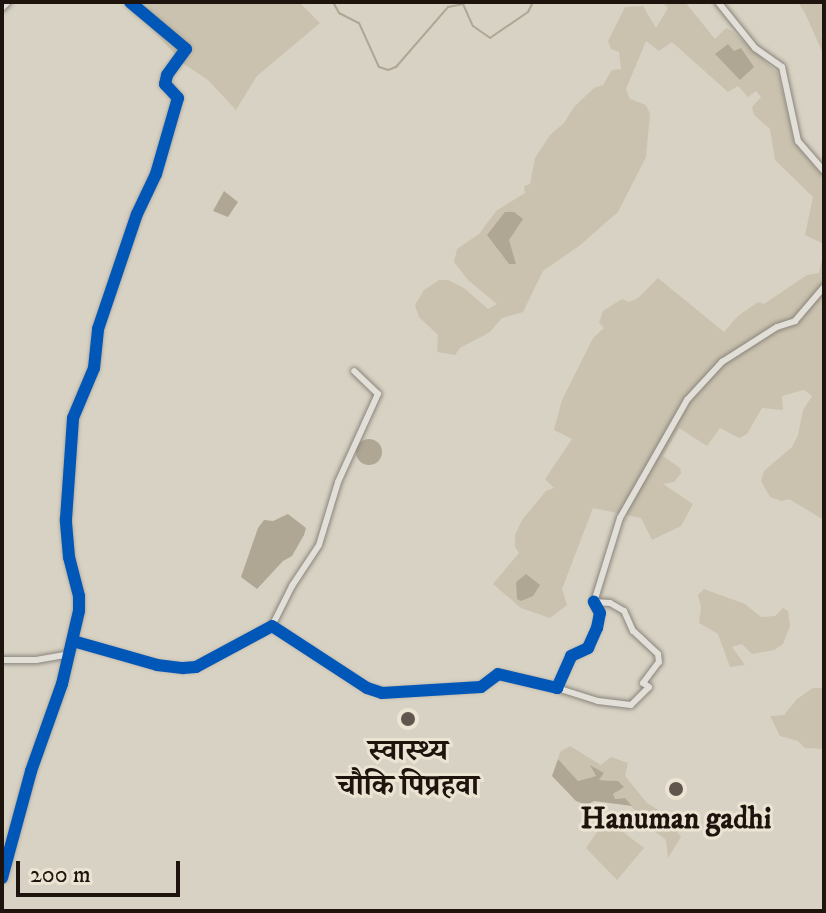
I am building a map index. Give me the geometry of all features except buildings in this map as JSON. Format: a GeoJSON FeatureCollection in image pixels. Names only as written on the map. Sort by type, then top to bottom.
{"type":"FeatureCollection","features":[{"type":"Feature","properties":{"kind":"street"},"geometry":{"type":"LineString","coordinates":[[2,8],[8,2]]}},
{"type":"Feature","properties":{"kind":"street"},"geometry":{"type":"LineString","coordinates":[[2,878],[31,771],[73,641],[79,596],[69,557],[66,519],[73,418],[94,368],[98,329],[137,214],[156,174],[178,98],[165,84],[167,75],[186,49],[130,2]]}},
{"type":"Feature","properties":{"kind":"street"},"geometry":{"type":"LineString","coordinates":[[718,2],[755,48],[782,67],[798,141],[824,171]]}},
{"type":"Feature","properties":{"kind":"street"},"geometry":{"type":"LineString","coordinates":[[557,688],[571,656],[588,648],[597,628],[600,613],[594,602],[620,518],[687,400],[722,362],[777,327],[795,321],[824,287]]}},
{"type":"Feature","properties":{"kind":"street"},"geometry":{"type":"LineString","coordinates":[[73,641],[157,665],[183,668],[196,667],[272,626],[292,586],[319,545],[338,482],[378,394],[354,371]]}},
{"type":"Feature","properties":{"kind":"street"},"geometry":{"type":"LineString","coordinates":[[272,626],[367,688],[382,693],[481,687],[498,674],[598,701],[631,705],[649,687],[643,683],[659,662],[658,654],[633,631],[624,611],[610,603],[594,602]]}},
{"type":"Feature","properties":{"kind":"street"},"geometry":{"type":"LineString","coordinates":[[2,660],[36,660],[70,654]]}},
{"type":"Feature","properties":{"kind":"shaded area"},"geometry":{"type":"Polygon","coordinates":[[[127,2],[299,2],[320,23],[257,76],[236,110],[208,80],[184,64],[127,2]]]}},
{"type":"Feature","properties":{"kind":"shaded area"},"geometry":{"type":"Polygon","coordinates":[[[662,2],[685,2],[715,39],[726,28],[732,31],[778,73],[795,144],[824,177],[824,244],[805,235],[813,197],[775,160],[770,129],[754,115],[752,107],[761,97],[756,91],[748,97],[738,86],[728,92],[672,42],[659,51],[646,41],[626,89],[630,99],[646,105],[650,114],[646,157],[618,212],[579,246],[543,271],[523,312],[502,318],[490,332],[460,348],[455,355],[437,352],[438,335],[419,317],[415,305],[424,290],[439,280],[448,280],[464,288],[488,309],[497,304],[468,280],[454,262],[457,249],[479,234],[496,211],[525,193],[524,186],[530,184],[535,158],[550,135],[594,88],[603,85],[612,70],[621,69],[619,52],[611,49],[608,41],[625,7],[643,6],[656,28],[668,8],[662,2]]]}},
{"type":"Feature","properties":{"kind":"shaded area"},"geometry":{"type":"Polygon","coordinates":[[[798,2],[824,2],[824,56],[805,13],[798,2]]]}},
{"type":"Feature","properties":{"kind":"shaded area"},"geometry":{"type":"Polygon","coordinates":[[[728,44],[734,51],[741,48],[754,67],[740,80],[715,54],[728,44]]]}},
{"type":"Feature","properties":{"kind":"shaded area"},"geometry":{"type":"Polygon","coordinates":[[[224,191],[238,202],[228,217],[213,211],[224,191]]]}},
{"type":"Feature","properties":{"kind":"shaded area"},"geometry":{"type":"Polygon","coordinates":[[[505,212],[514,212],[523,219],[509,240],[516,264],[509,264],[487,235],[505,212]]]}},
{"type":"Feature","properties":{"kind":"shaded area"},"geometry":{"type":"Polygon","coordinates":[[[824,252],[824,520],[789,499],[782,501],[770,497],[761,481],[764,471],[792,447],[798,435],[803,410],[812,396],[804,390],[782,396],[783,410],[762,408],[747,434],[739,438],[720,428],[707,446],[679,428],[663,456],[680,468],[681,473],[674,482],[663,484],[693,504],[681,526],[652,540],[641,518],[593,508],[562,589],[567,605],[550,618],[521,608],[493,584],[519,553],[515,547],[515,535],[522,520],[546,491],[554,488],[545,479],[572,439],[554,430],[562,400],[593,338],[604,328],[599,323],[603,311],[622,299],[629,302],[638,298],[658,278],[724,332],[738,316],[758,302],[764,304],[807,275],[819,273],[824,252]]]}},
{"type":"Feature","properties":{"kind":"shaded area"},"geometry":{"type":"Polygon","coordinates":[[[369,439],[378,443],[382,452],[378,461],[369,465],[360,461],[356,452],[360,443],[369,439]]]}},
{"type":"Feature","properties":{"kind":"shaded area"},"geometry":{"type":"Polygon","coordinates":[[[288,514],[306,528],[304,535],[292,556],[283,561],[257,589],[241,577],[258,528],[264,520],[273,521],[288,514]]]}},
{"type":"Feature","properties":{"kind":"shaded area"},"geometry":{"type":"Polygon","coordinates":[[[526,574],[540,585],[533,596],[521,601],[517,599],[516,582],[526,574]]]}},
{"type":"Feature","properties":{"kind":"shaded area"},"geometry":{"type":"Polygon","coordinates":[[[704,589],[745,604],[761,617],[775,616],[783,608],[788,611],[790,626],[783,644],[774,650],[752,654],[742,644],[732,647],[745,665],[730,667],[718,634],[699,623],[701,607],[698,595],[704,589]]]}},
{"type":"Feature","properties":{"kind":"shaded area"},"geometry":{"type":"Polygon","coordinates":[[[813,688],[824,688],[824,759],[822,749],[805,748],[798,741],[780,736],[770,716],[784,715],[797,699],[813,688]]]}},
{"type":"Feature","properties":{"kind":"shaded area"},"geometry":{"type":"Polygon","coordinates":[[[570,746],[601,765],[611,757],[628,763],[625,776],[647,803],[662,812],[681,837],[668,858],[666,840],[647,826],[625,798],[615,799],[613,795],[618,790],[610,780],[599,780],[604,773],[591,766],[596,776],[578,781],[558,759],[560,752],[570,746]]]}},
{"type":"Feature","properties":{"kind":"shaded area"},"geometry":{"type":"Polygon","coordinates":[[[558,759],[578,781],[596,776],[590,765],[604,773],[599,780],[618,781],[624,787],[613,794],[615,799],[625,798],[632,806],[594,801],[587,805],[576,801],[552,776],[558,759]]]}},
{"type":"Feature","properties":{"kind":"shaded area"},"geometry":{"type":"Polygon","coordinates":[[[606,819],[644,848],[617,880],[586,848],[606,819]]]}},
{"type":"Feature","properties":{"kind":"waterway"},"geometry":{"type":"LineString","coordinates":[[333,2],[339,13],[359,23],[379,67],[388,70],[396,67],[448,7],[463,4],[473,26],[490,38],[528,12],[533,2]]}},
{"type":"Feature","properties":{"kind":"cycle path"},"geometry":{"type":"LineString","coordinates":[[2,878],[31,771],[62,684],[79,611],[66,519],[73,418],[94,368],[98,329],[137,214],[156,174],[178,98],[165,84],[167,75],[186,49],[130,2]]}},
{"type":"Feature","properties":{"kind":"cycle path"},"geometry":{"type":"LineString","coordinates":[[73,641],[157,665],[183,668],[196,667],[272,626],[367,688],[382,693],[481,687],[498,674],[557,688],[571,656],[588,648],[597,628],[600,613],[594,602]]}},
{"type":"Feature","properties":{"kind":"place","name":"स्वास्थ्य चाैकि पिप्रहवा"},"geometry":{"type":"Point","coordinates":[408,719]}},
{"type":"Feature","properties":{"kind":"place","name":"Hanuman gadhi"},"geometry":{"type":"Point","coordinates":[676,789]}}]}
